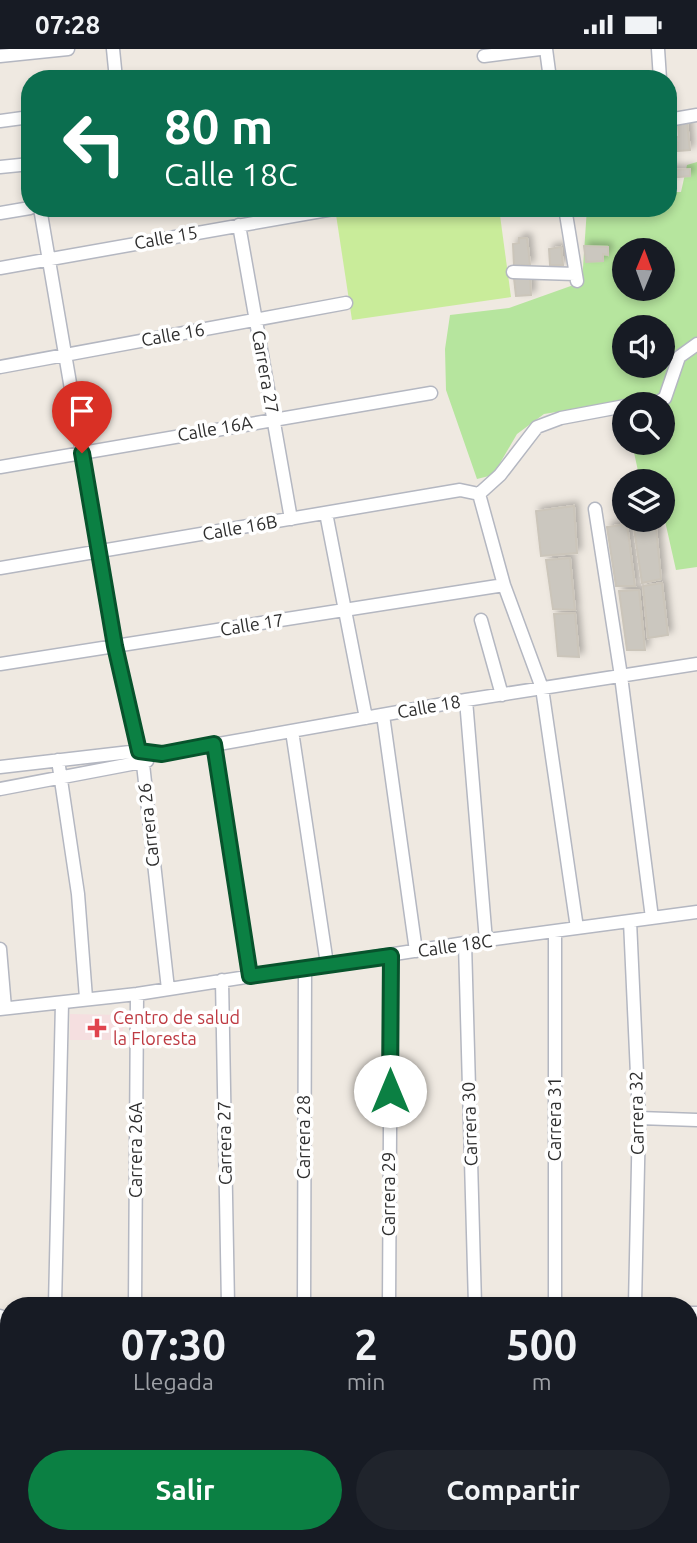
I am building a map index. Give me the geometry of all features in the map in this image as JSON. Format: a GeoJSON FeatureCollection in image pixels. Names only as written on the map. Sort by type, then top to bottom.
{"type":"FeatureCollection","features":[{"type":"Feature","properties":{"kind":"street"},"geometry":{"type":"LineString","coordinates":[[0,56],[68,49]]}},
{"type":"Feature","properties":{"kind":"street"},"geometry":{"type":"LineString","coordinates":[[113,49],[115,70]]}},
{"type":"Feature","properties":{"kind":"street"},"geometry":{"type":"LineString","coordinates":[[484,56],[540,49]]}},
{"type":"Feature","properties":{"kind":"street"},"geometry":{"type":"LineString","coordinates":[[546,49],[549,70]]}},
{"type":"Feature","properties":{"kind":"street"},"geometry":{"type":"LineString","coordinates":[[658,49],[659,70]]}},
{"type":"Feature","properties":{"kind":"street"},"geometry":{"type":"LineString","coordinates":[[677,118],[697,115]]}},
{"type":"Feature","properties":{"kind":"street"},"geometry":{"type":"LineString","coordinates":[[0,121],[21,118]]}},
{"type":"Feature","properties":{"kind":"street"},"geometry":{"type":"LineString","coordinates":[[0,167],[21,165]]}},
{"type":"Feature","properties":{"kind":"street"},"geometry":{"type":"LineString","coordinates":[[0,213],[21,210]]}},
{"type":"Feature","properties":{"kind":"street","name":"Carrera 26"},"geometry":{"type":"LineString","coordinates":[[42,217],[115,646],[141,757],[167,989]]}},
{"type":"Feature","properties":{"kind":"street","name":"Calle 15"},"geometry":{"type":"LineString","coordinates":[[0,268],[286,217]]}},
{"type":"Feature","properties":{"kind":"street"},"geometry":{"type":"LineString","coordinates":[[513,272],[576,277],[566,217]]}},
{"type":"Feature","properties":{"kind":"street","name":"Carrera 27"},"geometry":{"type":"LineString","coordinates":[[239,225],[291,519]]}},
{"type":"Feature","properties":{"kind":"street","name":"Calle 16"},"geometry":{"type":"LineString","coordinates":[[0,367],[346,303]]}},
{"type":"Feature","properties":{"kind":"street"},"geometry":{"type":"LineString","coordinates":[[667,392],[679,357],[697,344]]}},
{"type":"Feature","properties":{"kind":"street","name":"Calle 16A"},"geometry":{"type":"LineString","coordinates":[[0,467],[431,393]]}},
{"type":"Feature","properties":{"kind":"street"},"geometry":{"type":"LineString","coordinates":[[577,928],[542,688],[505,585],[479,494],[505,469],[537,427],[561,418],[612,408]]}},
{"type":"Feature","properties":{"kind":"street","name":"Calle 16B"},"geometry":{"type":"LineString","coordinates":[[0,568],[460,490],[479,494]]}},
{"type":"Feature","properties":{"kind":"street"},"geometry":{"type":"LineString","coordinates":[[595,509],[621,676],[652,918]]}},
{"type":"Feature","properties":{"kind":"street"},"geometry":{"type":"LineString","coordinates":[[327,513],[366,718]]}},
{"type":"Feature","properties":{"kind":"street","name":"Calle 17"},"geometry":{"type":"LineString","coordinates":[[0,664],[505,585]]}},
{"type":"Feature","properties":{"kind":"street"},"geometry":{"type":"LineString","coordinates":[[481,620],[502,695]]}},
{"type":"Feature","properties":{"kind":"street","name":"Calle 18"},"geometry":{"type":"LineString","coordinates":[[0,767],[58,760],[162,754],[466,700],[697,664]]}},
{"type":"Feature","properties":{"kind":"street"},"geometry":{"type":"LineString","coordinates":[[466,700],[486,941]]}},
{"type":"Feature","properties":{"kind":"street"},"geometry":{"type":"LineString","coordinates":[[383,715],[415,951]]}},
{"type":"Feature","properties":{"kind":"street"},"geometry":{"type":"LineString","coordinates":[[292,731],[327,964]]}},
{"type":"Feature","properties":{"kind":"street"},"geometry":{"type":"LineString","coordinates":[[214,744],[250,976]]}},
{"type":"Feature","properties":{"kind":"street","name":"Calle 18"},"geometry":{"type":"LineString","coordinates":[[0,789],[61,778],[141,757]]}},
{"type":"Feature","properties":{"kind":"street"},"geometry":{"type":"LineString","coordinates":[[58,760],[78,894],[86,998]]}},
{"type":"Feature","properties":{"kind":"street","name":"Calle 18C"},"geometry":{"type":"LineString","coordinates":[[0,950],[3,1009],[167,989],[465,943],[697,912]]}},
{"type":"Feature","properties":{"kind":"street","name":"Carrera 32"},"geometry":{"type":"LineString","coordinates":[[630,921],[639,1118],[635,1297]]}},
{"type":"Feature","properties":{"kind":"street","name":"Carrera 31"},"geometry":{"type":"LineString","coordinates":[[555,932],[555,1297]]}},
{"type":"Feature","properties":{"kind":"street","name":"Carrera 30"},"geometry":{"type":"LineString","coordinates":[[465,943],[475,1297]]}},
{"type":"Feature","properties":{"kind":"street","name":"Carrera 29"},"geometry":{"type":"LineString","coordinates":[[388,1297],[391,956]]}},
{"type":"Feature","properties":{"kind":"street","name":"Carrera 28"},"geometry":{"type":"LineString","coordinates":[[304,1297],[305,968]]}},
{"type":"Feature","properties":{"kind":"street","name":"Carrera 27"},"geometry":{"type":"LineString","coordinates":[[222,980],[228,1297]]}},
{"type":"Feature","properties":{"kind":"street","name":"Carrera 26A"},"geometry":{"type":"LineString","coordinates":[[135,1297],[137,993]]}},
{"type":"Feature","properties":{"kind":"street"},"geometry":{"type":"LineString","coordinates":[[55,1297],[61,1003]]}},
{"type":"Feature","properties":{"kind":"street"},"geometry":{"type":"LineString","coordinates":[[639,1118],[697,1120]]}},
{"type":"Feature","properties":{"kind":"shaded area","name":"Centro de salud la Floresta"},"geometry":{"type":"Polygon","coordinates":[[[70,1014],[123,1015],[123,1040],[70,1040],[70,1014]]]}},
{"type":"Feature","properties":{"kind":"green space"},"geometry":{"type":"Polygon","coordinates":[[[697,162],[697,567],[676,570],[667,532],[675,532],[675,469],[638,469],[635,455],[675,455],[675,392],[612,392],[612,403],[544,414],[517,434],[493,475],[477,479],[446,390],[445,349],[450,315],[509,308],[582,282],[586,217],[677,217],[677,192],[681,192],[687,165],[697,162]]]}},
{"type":"Feature","properties":{"kind":"green space"},"geometry":{"type":"Polygon","coordinates":[[[336,217],[500,217],[511,297],[352,320],[336,217]]]}},
{"type":"Feature","properties":{"kind":"building"},"geometry":{"type":"Polygon","coordinates":[[[687,122],[690,150],[678,151],[678,123],[687,122]]]}},
{"type":"Feature","properties":{"kind":"building"},"geometry":{"type":"Polygon","coordinates":[[[690,169],[690,176],[677,177],[677,170],[690,169]]]}},
{"type":"Feature","properties":{"kind":"building"},"geometry":{"type":"Polygon","coordinates":[[[519,238],[527,238],[530,265],[514,266],[513,244],[519,243],[519,238]]]}},
{"type":"Feature","properties":{"kind":"building"},"geometry":{"type":"Polygon","coordinates":[[[584,246],[608,247],[608,255],[603,254],[603,261],[586,262],[584,246]]]}},
{"type":"Feature","properties":{"kind":"building"},"geometry":{"type":"Polygon","coordinates":[[[561,247],[563,265],[550,265],[549,249],[561,247]]]}},
{"type":"Feature","properties":{"kind":"building"},"geometry":{"type":"Polygon","coordinates":[[[530,276],[531,295],[516,296],[514,278],[530,276]]]}},
{"type":"Feature","properties":{"kind":"building"},"geometry":{"type":"Polygon","coordinates":[[[574,506],[577,553],[541,556],[536,511],[574,506]]]}},
{"type":"Feature","properties":{"kind":"building"},"geometry":{"type":"Polygon","coordinates":[[[612,526],[612,532],[628,532],[635,586],[616,586],[607,527],[612,526]]]}},
{"type":"Feature","properties":{"kind":"building"},"geometry":{"type":"Polygon","coordinates":[[[634,532],[656,532],[661,579],[642,583],[634,532]]]}},
{"type":"Feature","properties":{"kind":"building"},"geometry":{"type":"Polygon","coordinates":[[[570,558],[575,610],[553,609],[546,560],[570,558]]]}},
{"type":"Feature","properties":{"kind":"building"},"geometry":{"type":"Polygon","coordinates":[[[662,583],[668,635],[648,638],[643,586],[662,583]]]}},
{"type":"Feature","properties":{"kind":"building"},"geometry":{"type":"Polygon","coordinates":[[[639,590],[645,650],[627,650],[619,591],[639,590]]]}},
{"type":"Feature","properties":{"kind":"building"},"geometry":{"type":"Polygon","coordinates":[[[575,613],[579,657],[558,656],[554,614],[575,613]]]}},
{"type":"Feature","properties":{"kind":"place","name":"Centro de salud la Floresta"},"geometry":{"type":"Point","coordinates":[97,1028]}},
{"type":"Feature","properties":{"kind":"route"},"geometry":{"type":"LineString","coordinates":[[82,453],[115,646],[139,751],[162,754],[214,744],[250,976],[391,956],[390,1091]]}}]}
